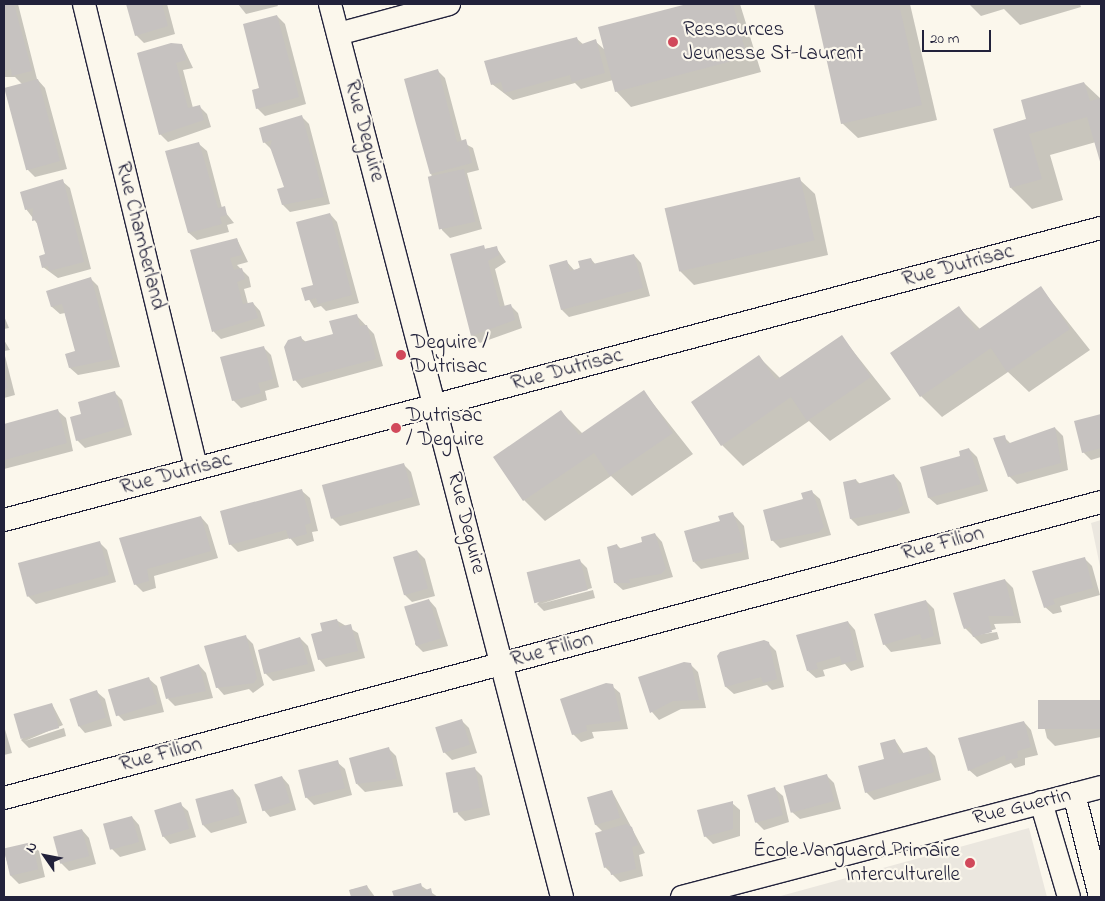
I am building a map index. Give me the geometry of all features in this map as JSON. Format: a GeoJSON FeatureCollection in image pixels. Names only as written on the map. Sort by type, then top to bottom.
{"type":"FeatureCollection","features":[{"type":"Feature","properties":{"kind":"street","name":"Rue Chamberland"},"geometry":{"type":"LineString","coordinates":[[84,4],[196,468]]}},
{"type":"Feature","properties":{"kind":"street","name":"Rue Deguire"},"geometry":{"type":"LineString","coordinates":[[330,4],[437,404],[501,663],[562,897]]}},
{"type":"Feature","properties":{"kind":"street"},"geometry":{"type":"LineString","coordinates":[[338,34],[449,4]]}},
{"type":"Feature","properties":{"kind":"street","name":"Rue Dutrisac"},"geometry":{"type":"LineString","coordinates":[[4,520],[1101,228]]}},
{"type":"Feature","properties":{"kind":"street","name":"Rue Filion"},"geometry":{"type":"LineString","coordinates":[[4,798],[1101,502]]}},
{"type":"Feature","properties":{"kind":"street","name":"Rue Guertin"},"geometry":{"type":"LineString","coordinates":[[682,897],[1101,787]]}},
{"type":"Feature","properties":{"kind":"street"},"geometry":{"type":"LineString","coordinates":[[1074,794],[1100,897]]}},
{"type":"Feature","properties":{"kind":"street"},"geometry":{"type":"LineString","coordinates":[[1041,802],[1069,897]]}},
{"type":"Feature","properties":{"kind":"shaded area"},"geometry":{"type":"Polygon","coordinates":[[[1101,520],[1101,571],[1091,523],[1101,520]]]}},
{"type":"Feature","properties":{"kind":"shaded area","name":"École Vanguard Primaire Interculturelle"},"geometry":{"type":"Polygon","coordinates":[[[1029,828],[1047,897],[777,897],[1029,828]]]}},
{"type":"Feature","properties":{"kind":"building"},"geometry":{"type":"Polygon","coordinates":[[[4,4],[14,4],[32,71],[12,76],[11,69],[4,71],[4,4]]]}},
{"type":"Feature","properties":{"kind":"building"},"geometry":{"type":"Polygon","coordinates":[[[126,4],[162,4],[168,26],[135,36],[126,4]]]}},
{"type":"Feature","properties":{"kind":"building","name":"Ressources Jeunesse St-Laurent"},"geometry":{"type":"Polygon","coordinates":[[[687,4],[733,4],[747,57],[615,92],[598,27],[687,4]]]}},
{"type":"Feature","properties":{"kind":"building"},"geometry":{"type":"Polygon","coordinates":[[[814,4],[899,4],[922,105],[841,124],[814,4]]]}},
{"type":"Feature","properties":{"kind":"building"},"geometry":{"type":"Polygon","coordinates":[[[277,15],[299,97],[256,109],[252,90],[259,88],[243,24],[277,15]]]}},
{"type":"Feature","properties":{"kind":"building"},"geometry":{"type":"Polygon","coordinates":[[[577,37],[579,45],[596,39],[605,73],[572,82],[570,75],[504,93],[501,82],[491,85],[484,61],[577,37]]]}},
{"type":"Feature","properties":{"kind":"building"},"geometry":{"type":"Polygon","coordinates":[[[171,43],[182,44],[186,60],[176,63],[188,108],[200,105],[204,120],[159,135],[137,53],[171,43]]]}},
{"type":"Feature","properties":{"kind":"building"},"geometry":{"type":"Polygon","coordinates":[[[438,69],[457,142],[466,139],[472,163],[430,174],[404,79],[438,69]]]}},
{"type":"Feature","properties":{"kind":"building"},"geometry":{"type":"Polygon","coordinates":[[[38,79],[60,161],[26,170],[4,88],[38,79]]]}},
{"type":"Feature","properties":{"kind":"building"},"geometry":{"type":"Polygon","coordinates":[[[1084,82],[1090,101],[1101,98],[1101,165],[1087,117],[1029,134],[1042,179],[1010,188],[993,129],[1026,119],[1021,100],[1084,82]]]}},
{"type":"Feature","properties":{"kind":"building"},"geometry":{"type":"Polygon","coordinates":[[[302,115],[324,197],[282,205],[277,189],[284,187],[270,147],[272,140],[263,143],[259,128],[302,115]]]}},
{"type":"Feature","properties":{"kind":"building"},"geometry":{"type":"Polygon","coordinates":[[[199,142],[218,208],[225,206],[227,215],[220,217],[222,224],[188,233],[165,151],[199,142]]]}},
{"type":"Feature","properties":{"kind":"building"},"geometry":{"type":"Polygon","coordinates":[[[464,169],[475,222],[439,230],[428,177],[464,169]]]}},
{"type":"Feature","properties":{"kind":"building"},"geometry":{"type":"Polygon","coordinates":[[[800,177],[815,240],[679,272],[665,208],[800,177]]]}},
{"type":"Feature","properties":{"kind":"building"},"geometry":{"type":"Polygon","coordinates":[[[63,179],[84,262],[49,271],[48,266],[42,268],[39,256],[45,254],[36,220],[32,221],[33,208],[25,210],[20,192],[63,179]]]}},
{"type":"Feature","properties":{"kind":"building"},"geometry":{"type":"Polygon","coordinates":[[[330,213],[352,295],[318,304],[316,298],[305,301],[301,288],[313,285],[296,222],[330,213]]]}},
{"type":"Feature","properties":{"kind":"building"},"geometry":{"type":"Polygon","coordinates":[[[237,238],[242,255],[230,258],[234,270],[242,268],[245,279],[237,282],[243,304],[253,302],[258,318],[212,332],[190,250],[237,238]]]}},
{"type":"Feature","properties":{"kind":"building"},"geometry":{"type":"Polygon","coordinates":[[[484,245],[485,249],[497,246],[499,255],[488,261],[500,307],[511,304],[515,320],[471,336],[450,254],[484,245]]]}},
{"type":"Feature","properties":{"kind":"building"},"geometry":{"type":"Polygon","coordinates":[[[634,254],[643,288],[561,310],[549,265],[567,260],[570,271],[580,268],[578,261],[591,258],[593,264],[634,254]]]}},
{"type":"Feature","properties":{"kind":"building"},"geometry":{"type":"Polygon","coordinates":[[[91,277],[113,359],[69,368],[65,354],[75,351],[62,304],[51,307],[46,291],[91,277]]]}},
{"type":"Feature","properties":{"kind":"building"},"geometry":{"type":"Polygon","coordinates":[[[1041,286],[1070,329],[1007,372],[991,348],[920,397],[890,353],[959,306],[976,331],[1041,286]]]}},
{"type":"Feature","properties":{"kind":"building"},"geometry":{"type":"Polygon","coordinates":[[[357,314],[360,326],[367,325],[376,359],[293,381],[284,347],[288,340],[301,336],[303,342],[333,334],[329,321],[357,314]]]}},
{"type":"Feature","properties":{"kind":"building"},"geometry":{"type":"Polygon","coordinates":[[[842,335],[871,377],[807,421],[791,397],[721,446],[691,402],[759,355],[776,380],[842,335]]]}},
{"type":"Feature","properties":{"kind":"building"},"geometry":{"type":"Polygon","coordinates":[[[264,346],[273,379],[258,383],[261,393],[232,401],[220,357],[264,346]]]}},
{"type":"Feature","properties":{"kind":"building"},"geometry":{"type":"Polygon","coordinates":[[[4,372],[8,388],[4,389],[4,372]]]}},
{"type":"Feature","properties":{"kind":"building"},"geometry":{"type":"Polygon","coordinates":[[[644,390],[673,433],[610,476],[594,453],[523,501],[493,457],[561,410],[579,435],[644,390]]]}},
{"type":"Feature","properties":{"kind":"building"},"geometry":{"type":"Polygon","coordinates":[[[115,391],[125,427],[76,441],[70,417],[81,414],[78,402],[115,391]]]}},
{"type":"Feature","properties":{"kind":"building"},"geometry":{"type":"Polygon","coordinates":[[[58,409],[67,443],[4,460],[4,424],[58,409]]]}},
{"type":"Feature","properties":{"kind":"building"},"geometry":{"type":"Polygon","coordinates":[[[1101,414],[1101,448],[1082,453],[1074,421],[1101,414]]]}},
{"type":"Feature","properties":{"kind":"building"},"geometry":{"type":"Polygon","coordinates":[[[1055,427],[1061,463],[1008,477],[993,438],[1005,435],[1007,444],[1055,427]]]}},
{"type":"Feature","properties":{"kind":"building"},"geometry":{"type":"Polygon","coordinates":[[[969,448],[981,484],[928,498],[920,467],[960,456],[959,451],[969,448]]]}},
{"type":"Feature","properties":{"kind":"building"},"geometry":{"type":"Polygon","coordinates":[[[404,463],[413,497],[331,519],[322,485],[404,463]]]}},
{"type":"Feature","properties":{"kind":"building"},"geometry":{"type":"Polygon","coordinates":[[[894,474],[903,505],[897,510],[850,519],[843,482],[856,479],[857,484],[894,474]]]}},
{"type":"Feature","properties":{"kind":"building"},"geometry":{"type":"Polygon","coordinates":[[[302,489],[311,523],[305,525],[307,534],[289,539],[286,530],[229,545],[220,511],[302,489]]]}},
{"type":"Feature","properties":{"kind":"building"},"geometry":{"type":"Polygon","coordinates":[[[812,490],[824,527],[819,532],[771,541],[763,510],[803,499],[801,493],[812,490]]]}},
{"type":"Feature","properties":{"kind":"building"},"geometry":{"type":"Polygon","coordinates":[[[733,512],[745,548],[742,552],[693,562],[684,531],[720,521],[718,516],[733,512]]]}},
{"type":"Feature","properties":{"kind":"building"},"geometry":{"type":"Polygon","coordinates":[[[201,516],[211,551],[147,569],[149,581],[134,585],[119,538],[201,516]]]}},
{"type":"Feature","properties":{"kind":"building"},"geometry":{"type":"Polygon","coordinates":[[[655,533],[666,569],[661,574],[629,579],[630,583],[614,583],[607,547],[617,544],[618,549],[642,542],[641,537],[655,533]]]}},
{"type":"Feature","properties":{"kind":"building"},"geometry":{"type":"Polygon","coordinates":[[[100,541],[109,575],[27,597],[18,563],[100,541]]]}},
{"type":"Feature","properties":{"kind":"building"},"geometry":{"type":"Polygon","coordinates":[[[417,550],[428,588],[404,595],[393,557],[417,550]]]}},
{"type":"Feature","properties":{"kind":"building"},"geometry":{"type":"Polygon","coordinates":[[[1085,557],[1093,588],[1053,599],[1055,604],[1044,608],[1032,571],[1085,557]]]}},
{"type":"Feature","properties":{"kind":"building"},"geometry":{"type":"Polygon","coordinates":[[[580,559],[588,590],[534,603],[527,572],[580,559]]]}},
{"type":"Feature","properties":{"kind":"building"},"geometry":{"type":"Polygon","coordinates":[[[1005,579],[1014,616],[988,616],[992,632],[973,637],[970,627],[964,629],[953,593],[1005,579]]]}},
{"type":"Feature","properties":{"kind":"building"},"geometry":{"type":"Polygon","coordinates":[[[429,599],[441,638],[416,646],[404,607],[429,599]]]}},
{"type":"Feature","properties":{"kind":"building"},"geometry":{"type":"Polygon","coordinates":[[[926,600],[934,636],[922,640],[920,634],[883,645],[874,614],[926,600]]]}},
{"type":"Feature","properties":{"kind":"building"},"geometry":{"type":"Polygon","coordinates":[[[337,619],[339,627],[351,624],[358,651],[318,660],[311,634],[322,631],[320,623],[337,619]]]}},
{"type":"Feature","properties":{"kind":"building"},"geometry":{"type":"Polygon","coordinates":[[[848,621],[857,660],[842,664],[840,656],[816,663],[818,669],[807,671],[796,635],[848,621]]]}},
{"type":"Feature","properties":{"kind":"building"},"geometry":{"type":"Polygon","coordinates":[[[246,635],[257,678],[254,683],[216,688],[204,646],[246,635]]]}},
{"type":"Feature","properties":{"kind":"building"},"geometry":{"type":"Polygon","coordinates":[[[300,637],[308,664],[264,674],[258,650],[300,637]]]}},
{"type":"Feature","properties":{"kind":"building"},"geometry":{"type":"Polygon","coordinates":[[[764,640],[769,642],[777,679],[763,683],[761,677],[725,687],[717,656],[720,652],[764,640]]]}},
{"type":"Feature","properties":{"kind":"building"},"geometry":{"type":"Polygon","coordinates":[[[684,662],[691,663],[699,700],[673,701],[650,713],[638,677],[684,662]]]}},
{"type":"Feature","properties":{"kind":"building"},"geometry":{"type":"Polygon","coordinates":[[[199,664],[206,691],[166,699],[160,677],[199,664]]]}},
{"type":"Feature","properties":{"kind":"building"},"geometry":{"type":"Polygon","coordinates":[[[149,677],[157,704],[116,716],[108,690],[149,677]]]}},
{"type":"Feature","properties":{"kind":"building"},"geometry":{"type":"Polygon","coordinates":[[[606,683],[613,684],[621,721],[586,725],[587,731],[572,735],[560,699],[606,683]]]}},
{"type":"Feature","properties":{"kind":"building"},"geometry":{"type":"Polygon","coordinates":[[[97,690],[106,718],[78,727],[69,699],[97,690]]]}},
{"type":"Feature","properties":{"kind":"building"},"geometry":{"type":"Polygon","coordinates":[[[1038,700],[1101,700],[1101,729],[1038,729],[1038,700]]]}},
{"type":"Feature","properties":{"kind":"building"},"geometry":{"type":"Polygon","coordinates":[[[52,703],[59,728],[21,739],[14,714],[52,703]]]}},
{"type":"Feature","properties":{"kind":"building"},"geometry":{"type":"Polygon","coordinates":[[[462,719],[470,745],[443,753],[435,727],[462,719]]]}},
{"type":"Feature","properties":{"kind":"building"},"geometry":{"type":"Polygon","coordinates":[[[1024,721],[1031,747],[1017,751],[1018,758],[1006,761],[1005,755],[968,771],[958,738],[1024,721]]]}},
{"type":"Feature","properties":{"kind":"building"},"geometry":{"type":"Polygon","coordinates":[[[895,739],[899,754],[927,747],[934,772],[865,793],[858,766],[884,759],[880,743],[895,739]]]}},
{"type":"Feature","properties":{"kind":"building"},"geometry":{"type":"Polygon","coordinates":[[[389,747],[397,779],[356,784],[349,758],[389,747]]]}},
{"type":"Feature","properties":{"kind":"building"},"geometry":{"type":"Polygon","coordinates":[[[338,760],[345,788],[305,798],[298,770],[338,760]]]}},
{"type":"Feature","properties":{"kind":"building"},"geometry":{"type":"Polygon","coordinates":[[[475,767],[483,807],[453,813],[446,773],[475,767]]]}},
{"type":"Feature","properties":{"kind":"building"},"geometry":{"type":"Polygon","coordinates":[[[827,774],[834,801],[791,813],[784,786],[827,774]]]}},
{"type":"Feature","properties":{"kind":"building"},"geometry":{"type":"Polygon","coordinates":[[[282,776],[290,803],[262,811],[254,784],[282,776]]]}},
{"type":"Feature","properties":{"kind":"building"},"geometry":{"type":"Polygon","coordinates":[[[775,787],[783,815],[755,823],[747,795],[775,787]]]}},
{"type":"Feature","properties":{"kind":"building"},"geometry":{"type":"Polygon","coordinates":[[[233,789],[240,815],[202,825],[195,799],[233,789]]]}},
{"type":"Feature","properties":{"kind":"building"},"geometry":{"type":"Polygon","coordinates":[[[612,790],[620,818],[595,825],[587,797],[612,790]]]}},
{"type":"Feature","properties":{"kind":"building"},"geometry":{"type":"Polygon","coordinates":[[[733,801],[733,829],[704,837],[697,810],[733,801]]]}},
{"type":"Feature","properties":{"kind":"building"},"geometry":{"type":"Polygon","coordinates":[[[181,802],[189,829],[162,837],[154,810],[181,802]]]}},
{"type":"Feature","properties":{"kind":"building"},"geometry":{"type":"Polygon","coordinates":[[[132,816],[139,842],[110,850],[103,824],[132,816]]]}},
{"type":"Feature","properties":{"kind":"building"},"geometry":{"type":"Polygon","coordinates":[[[626,824],[632,827],[638,845],[632,847],[636,869],[611,875],[609,866],[604,868],[595,833],[626,824]]]}},
{"type":"Feature","properties":{"kind":"building"},"geometry":{"type":"Polygon","coordinates":[[[82,829],[89,856],[60,864],[53,837],[82,829]]]}},
{"type":"Feature","properties":{"kind":"building"},"geometry":{"type":"Polygon","coordinates":[[[32,842],[38,869],[10,876],[4,848],[32,842]]]}},
{"type":"Feature","properties":{"kind":"building"},"geometry":{"type":"Polygon","coordinates":[[[421,883],[423,891],[431,888],[433,897],[394,897],[392,891],[421,883]]]}},
{"type":"Feature","properties":{"kind":"building"},"geometry":{"type":"Polygon","coordinates":[[[367,885],[370,897],[351,897],[349,890],[367,885]]]}},
{"type":"Feature","properties":{"kind":"place","name":"Ressources Jeunesse St-Laurent"},"geometry":{"type":"Point","coordinates":[673,42]}},
{"type":"Feature","properties":{"kind":"place","name":"Deguire / Dutrisac"},"geometry":{"type":"Point","coordinates":[401,355]}},
{"type":"Feature","properties":{"kind":"place","name":"Dutrisac / Deguire"},"geometry":{"type":"Point","coordinates":[396,428]}},
{"type":"Feature","properties":{"kind":"place","name":"École Vanguard Primaire Interculturelle"},"geometry":{"type":"Point","coordinates":[970,863]}}]}
